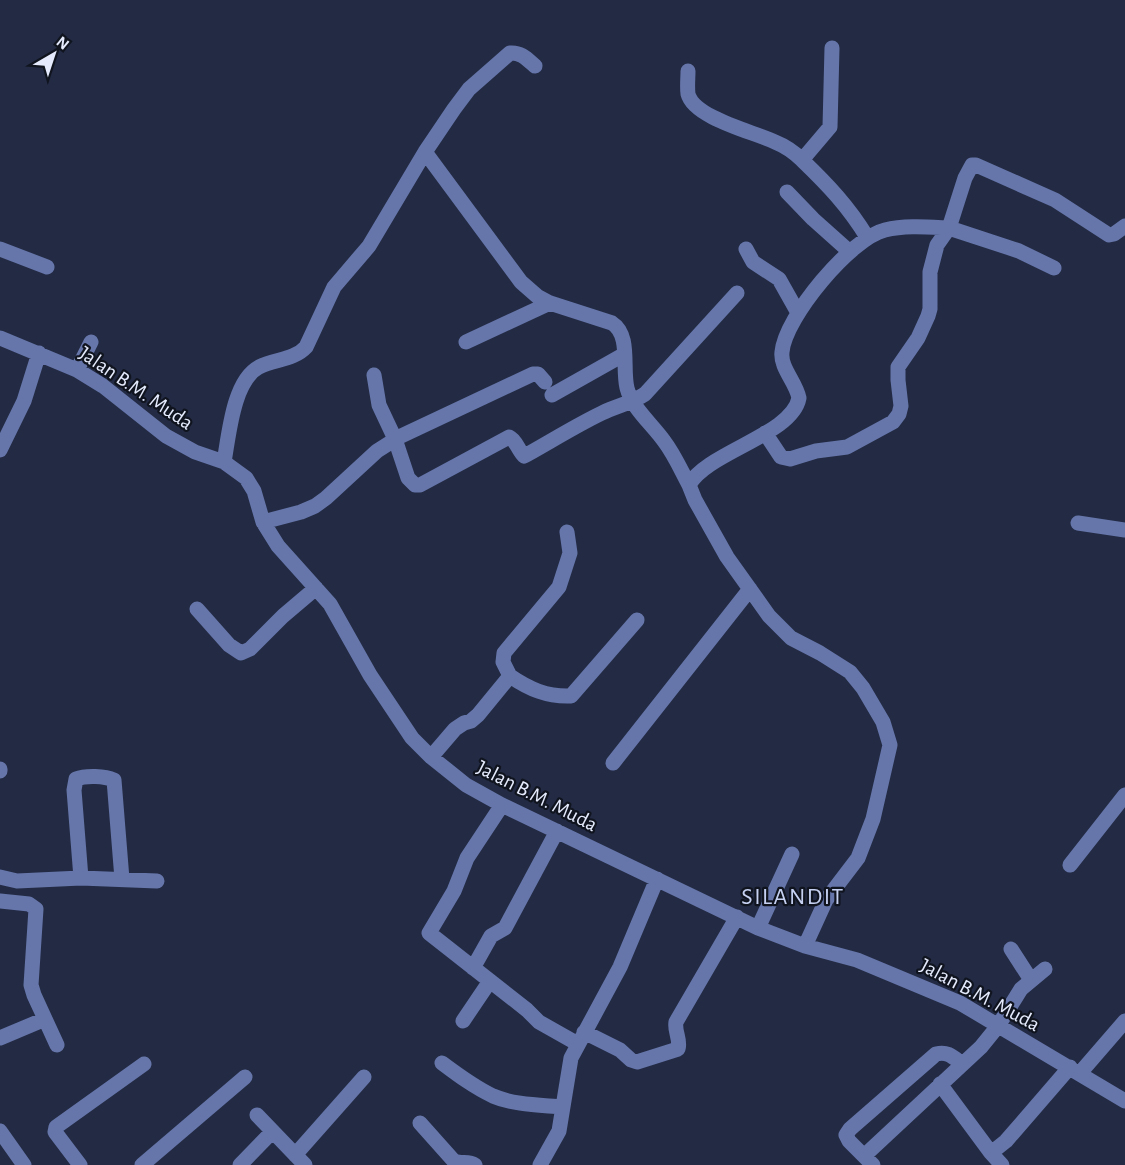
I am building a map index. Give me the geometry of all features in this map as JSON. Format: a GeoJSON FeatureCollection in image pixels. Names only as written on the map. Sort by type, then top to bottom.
{"type":"FeatureCollection","features":[{"type":"Feature","properties":{"kind":"street"},"geometry":{"type":"LineString","coordinates":[[802,160],[830,127],[832,48]]}},
{"type":"Feature","properties":{"kind":"street"},"geometry":{"type":"LineString","coordinates":[[224,462],[237,397],[246,379],[258,368],[300,354],[334,287],[369,246],[425,152],[469,89],[510,53],[516,52],[522,55],[535,66]]}},
{"type":"Feature","properties":{"kind":"street"},"geometry":{"type":"LineString","coordinates":[[688,71],[688,96],[695,106],[706,114],[776,142],[794,152],[833,189],[851,211],[867,237]]}},
{"type":"Feature","properties":{"kind":"street"},"geometry":{"type":"LineString","coordinates":[[425,152],[521,282],[537,296],[550,303],[618,327],[622,336],[627,388],[632,401],[666,443],[689,485],[694,500],[727,557],[769,616],[791,638],[820,652],[850,672],[863,688],[883,722],[890,745],[873,819],[858,858],[826,900],[805,946]]}},
{"type":"Feature","properties":{"kind":"street"},"geometry":{"type":"LineString","coordinates":[[765,433],[781,457],[790,459],[816,451],[847,447],[893,422],[901,406],[898,367],[918,338],[930,309],[930,272],[938,245],[949,228],[972,165],[1055,200],[1109,235],[1125,226]]}},
{"type":"Feature","properties":{"kind":"street"},"geometry":{"type":"LineString","coordinates":[[787,192],[850,252]]}},
{"type":"Feature","properties":{"kind":"street"},"geometry":{"type":"LineString","coordinates":[[689,485],[694,476],[705,467],[765,433],[784,419],[798,403],[798,392],[781,354],[783,341],[798,311],[814,289],[867,237],[884,230],[908,227],[949,228],[1019,251],[1054,268]]}},
{"type":"Feature","properties":{"kind":"street"},"geometry":{"type":"LineString","coordinates":[[0,249],[47,267]]}},
{"type":"Feature","properties":{"kind":"street"},"geometry":{"type":"LineString","coordinates":[[746,249],[753,262],[779,279],[798,311]]}},
{"type":"Feature","properties":{"kind":"street"},"geometry":{"type":"LineString","coordinates":[[374,375],[380,405],[395,439],[408,478],[415,485],[420,485],[509,436],[513,438],[520,453],[524,456],[591,418],[645,394],[737,293]]}},
{"type":"Feature","properties":{"kind":"street"},"geometry":{"type":"LineString","coordinates":[[466,342],[550,303]]}},
{"type":"Feature","properties":{"kind":"street","name":"Jalan B.M. Muda"},"geometry":{"type":"LineString","coordinates":[[0,338],[77,370],[104,386],[165,436],[195,452],[224,462],[246,478],[254,491],[263,522],[278,546],[330,604],[398,719],[412,738],[431,757],[466,785],[502,805],[758,928],[805,946],[857,960],[960,1003],[1125,1101]]}},
{"type":"Feature","properties":{"kind":"street"},"geometry":{"type":"LineString","coordinates":[[77,370],[91,342]]}},
{"type":"Feature","properties":{"kind":"street"},"geometry":{"type":"LineString","coordinates":[[0,450],[24,401],[39,353]]}},
{"type":"Feature","properties":{"kind":"street"},"geometry":{"type":"LineString","coordinates":[[263,522],[302,512],[315,506],[377,451],[395,439],[533,374],[538,374],[548,389],[624,355]]}},
{"type":"Feature","properties":{"kind":"street"},"geometry":{"type":"LineString","coordinates":[[1078,523],[1125,530]]}},
{"type":"Feature","properties":{"kind":"street"},"geometry":{"type":"LineString","coordinates":[[567,532],[570,553],[559,587],[504,653],[503,662],[510,676],[539,693],[556,697],[571,696],[637,620]]}},
{"type":"Feature","properties":{"kind":"street"},"geometry":{"type":"LineString","coordinates":[[197,609],[236,652],[241,653],[250,649],[283,616],[316,588]]}},
{"type":"Feature","properties":{"kind":"street"},"geometry":{"type":"LineString","coordinates":[[613,763],[750,589]]}},
{"type":"Feature","properties":{"kind":"street"},"geometry":{"type":"LineString","coordinates":[[431,757],[455,729],[478,715],[510,676]]}},
{"type":"Feature","properties":{"kind":"street"},"geometry":{"type":"LineString","coordinates":[[81,878],[74,790],[76,779],[81,777],[114,780],[122,879]]}},
{"type":"Feature","properties":{"kind":"street"},"geometry":{"type":"LineString","coordinates":[[1070,865],[1125,795]]}},
{"type":"Feature","properties":{"kind":"street"},"geometry":{"type":"LineString","coordinates":[[502,805],[467,858],[454,891],[430,932],[528,1010],[539,1022],[620,1050],[635,1062],[678,1049],[676,1022],[737,917]]}},
{"type":"Feature","properties":{"kind":"street"},"geometry":{"type":"LineString","coordinates":[[473,968],[492,936],[505,928],[557,831]]}},
{"type":"Feature","properties":{"kind":"street"},"geometry":{"type":"LineString","coordinates":[[758,928],[792,855]]}},
{"type":"Feature","properties":{"kind":"street"},"geometry":{"type":"LineString","coordinates":[[0,877],[17,880],[81,878],[157,881]]}},
{"type":"Feature","properties":{"kind":"street"},"geometry":{"type":"LineString","coordinates":[[540,1165],[559,1131],[567,1070],[581,1038],[620,967],[657,879]]}},
{"type":"Feature","properties":{"kind":"street"},"geometry":{"type":"LineString","coordinates":[[0,901],[29,904],[36,909],[31,985],[57,1045]]}},
{"type":"Feature","properties":{"kind":"street"},"geometry":{"type":"LineString","coordinates":[[1011,949],[1031,980]]}},
{"type":"Feature","properties":{"kind":"street"},"geometry":{"type":"LineString","coordinates":[[962,1064],[950,1054],[944,1052],[936,1054],[850,1129],[846,1135],[849,1141],[868,1161],[940,1084],[981,1047],[998,1026],[1019,992],[1045,969]]}},
{"type":"Feature","properties":{"kind":"street"},"geometry":{"type":"LineString","coordinates":[[464,1021],[490,981]]}},
{"type":"Feature","properties":{"kind":"street"},"geometry":{"type":"LineString","coordinates":[[0,1038],[45,1019]]}},
{"type":"Feature","properties":{"kind":"street"},"geometry":{"type":"LineString","coordinates":[[991,1153],[1006,1141],[1125,1020]]}},
{"type":"Feature","properties":{"kind":"street"},"geometry":{"type":"LineString","coordinates":[[442,1063],[468,1083],[495,1096],[514,1102],[562,1107]]}},
{"type":"Feature","properties":{"kind":"street"},"geometry":{"type":"LineString","coordinates":[[80,1165],[55,1132],[56,1126],[144,1065]]}},
{"type":"Feature","properties":{"kind":"street"},"geometry":{"type":"LineString","coordinates":[[142,1165],[245,1077]]}},
{"type":"Feature","properties":{"kind":"street"},"geometry":{"type":"LineString","coordinates":[[257,1115],[300,1160],[364,1077]]}},
{"type":"Feature","properties":{"kind":"street"},"geometry":{"type":"LineString","coordinates":[[940,1084],[1002,1165]]}},
{"type":"Feature","properties":{"kind":"street"},"geometry":{"type":"LineString","coordinates":[[420,1123],[453,1160],[470,1162],[475,1165]]}},
{"type":"Feature","properties":{"kind":"street"},"geometry":{"type":"LineString","coordinates":[[0,1131],[24,1165]]}},
{"type":"Feature","properties":{"kind":"street"},"geometry":{"type":"LineString","coordinates":[[240,1165],[272,1132]]}},
{"type":"Feature","properties":{"kind":"district","name":"SILANDIT"},"geometry":{"type":"Point","coordinates":[793,897]}}]}
